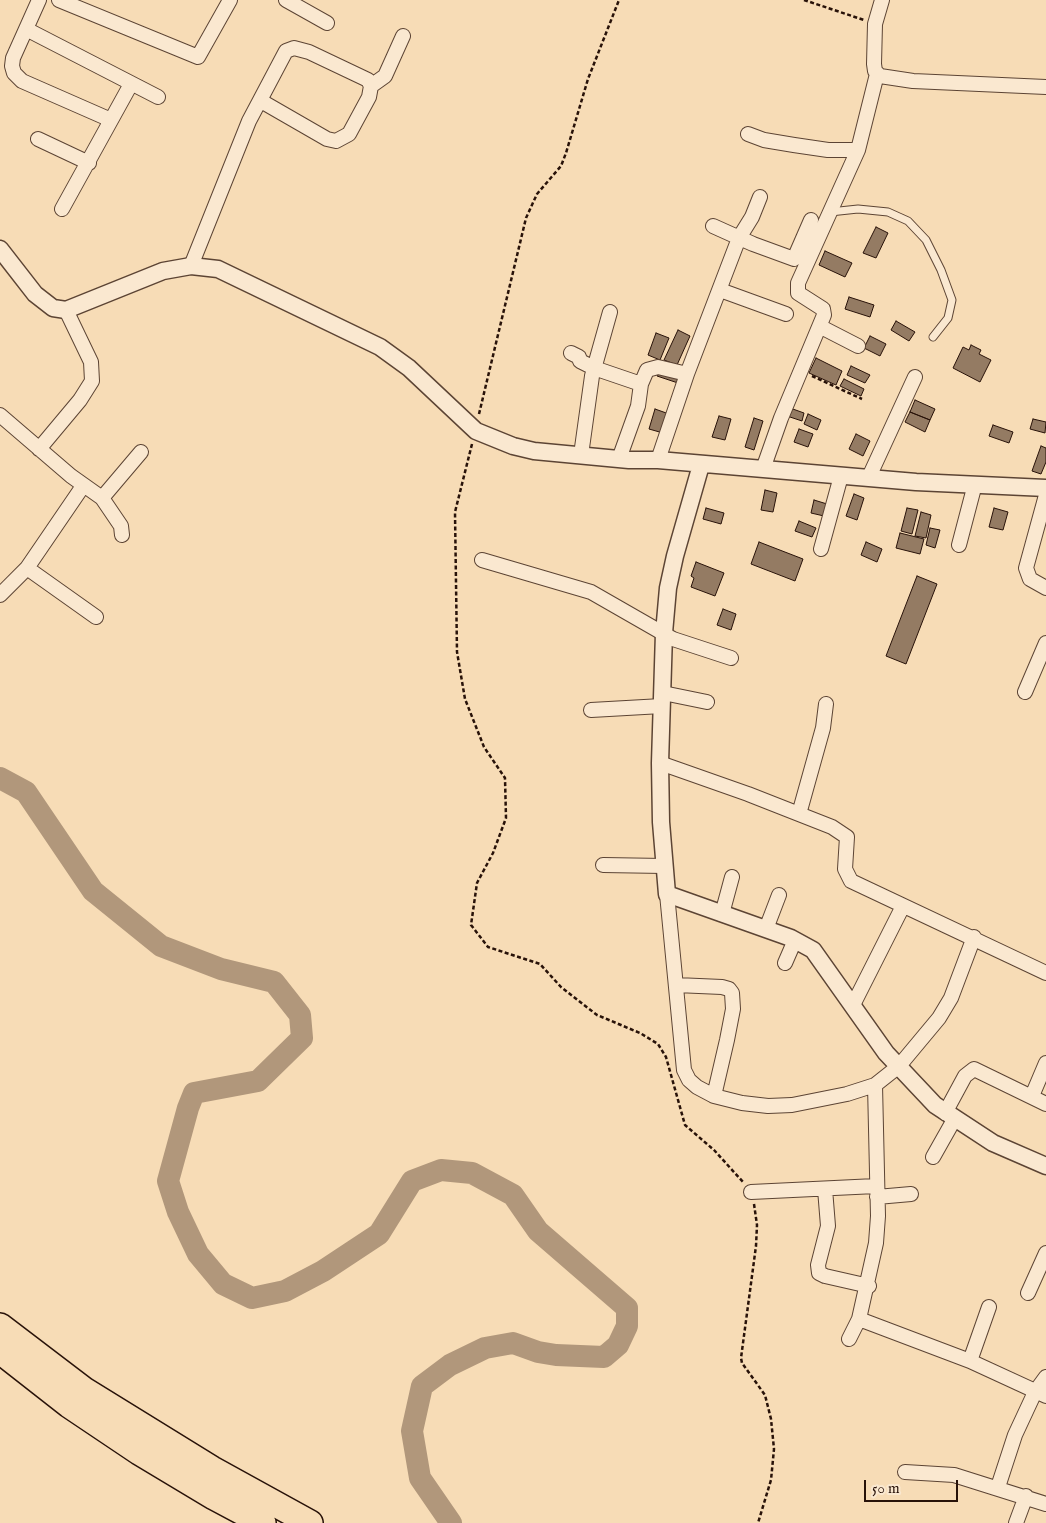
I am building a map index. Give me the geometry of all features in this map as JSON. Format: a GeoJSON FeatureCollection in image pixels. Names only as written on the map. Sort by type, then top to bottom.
{"type":"FeatureCollection","features":[{"type":"Feature","properties":{"kind":"highway"},"geometry":{"type":"LineString","coordinates":[[0,1326],[84,1390],[212,1469],[310,1523]]}},
{"type":"Feature","properties":{"kind":"highway"},"geometry":{"type":"LineString","coordinates":[[0,1351],[69,1405],[139,1452],[214,1497],[263,1523]]}},
{"type":"Feature","properties":{"kind":"street"},"geometry":{"type":"LineString","coordinates":[[39,0],[12,58],[14,74],[22,81],[110,120]]}},
{"type":"Feature","properties":{"kind":"street"},"geometry":{"type":"LineString","coordinates":[[59,0],[196,57],[200,55],[230,0]]}},
{"type":"Feature","properties":{"kind":"street"},"geometry":{"type":"LineString","coordinates":[[286,0],[327,23]]}},
{"type":"Feature","properties":{"kind":"street"},"geometry":{"type":"LineString","coordinates":[[763,469],[821,327],[824,315],[823,309],[798,292],[798,283],[858,150],[877,74],[874,64],[875,24],[882,0]]}},
{"type":"Feature","properties":{"kind":"street"},"geometry":{"type":"LineString","coordinates":[[26,29],[158,97]]}},
{"type":"Feature","properties":{"kind":"street"},"geometry":{"type":"LineString","coordinates":[[255,111],[336,141],[349,134],[369,97],[372,86],[385,76],[402,36]]}},
{"type":"Feature","properties":{"kind":"street"},"geometry":{"type":"LineString","coordinates":[[191,266],[255,111],[283,54],[294,48],[310,52],[368,80],[372,86]]}},
{"type":"Feature","properties":{"kind":"street"},"geometry":{"type":"LineString","coordinates":[[877,74],[890,79],[913,81],[1046,87]]}},
{"type":"Feature","properties":{"kind":"street"},"geometry":{"type":"LineString","coordinates":[[62,208],[89,163],[110,120],[131,84]]}},
{"type":"Feature","properties":{"kind":"street"},"geometry":{"type":"LineString","coordinates":[[748,134],[764,140],[828,150],[858,150]]}},
{"type":"Feature","properties":{"kind":"street"},"geometry":{"type":"LineString","coordinates":[[38,140],[89,163]]}},
{"type":"Feature","properties":{"kind":"street"},"geometry":{"type":"LineString","coordinates":[[658,460],[687,374],[739,238],[752,217],[760,197]]}},
{"type":"Feature","properties":{"kind":"street"},"geometry":{"type":"LineString","coordinates":[[713,226],[794,259],[811,220]]}},
{"type":"Feature","properties":{"kind":"street"},"geometry":{"type":"LineString","coordinates":[[0,249],[35,294],[53,308],[66,310],[163,271],[191,266],[211,267],[234,276],[380,347],[409,368],[482,434],[534,451],[841,476],[1046,488]]}},
{"type":"Feature","properties":{"kind":"street"},"geometry":{"type":"LineString","coordinates":[[720,290],[786,314]]}},
{"type":"Feature","properties":{"kind":"street"},"geometry":{"type":"LineString","coordinates":[[39,449],[80,400],[92,381],[91,362],[66,310]]}},
{"type":"Feature","properties":{"kind":"street"},"geometry":{"type":"LineString","coordinates":[[581,455],[585,413],[594,368],[610,312]]}},
{"type":"Feature","properties":{"kind":"street"},"geometry":{"type":"LineString","coordinates":[[821,327],[858,346]]}},
{"type":"Feature","properties":{"kind":"street"},"geometry":{"type":"LineString","coordinates":[[571,353],[579,357],[580,361],[594,368],[641,384]]}},
{"type":"Feature","properties":{"kind":"street"},"geometry":{"type":"LineString","coordinates":[[619,459],[638,406],[641,384],[647,370],[655,368],[687,374]]}},
{"type":"Feature","properties":{"kind":"street"},"geometry":{"type":"LineString","coordinates":[[869,477],[915,377]]}},
{"type":"Feature","properties":{"kind":"street"},"geometry":{"type":"LineString","coordinates":[[0,415],[84,486],[102,498],[121,526],[122,535]]}},
{"type":"Feature","properties":{"kind":"street"},"geometry":{"type":"LineString","coordinates":[[102,498],[141,452]]}},
{"type":"Feature","properties":{"kind":"street"},"geometry":{"type":"LineString","coordinates":[[702,465],[675,556],[668,588],[664,633],[660,763],[664,866],[684,1070],[692,1083],[714,1096],[768,1106],[792,1105],[847,1094],[875,1085],[899,1066],[939,1018],[951,998],[974,937]]}},
{"type":"Feature","properties":{"kind":"street"},"geometry":{"type":"LineString","coordinates":[[821,549],[841,476]]}},
{"type":"Feature","properties":{"kind":"street"},"geometry":{"type":"LineString","coordinates":[[959,545],[975,484]]}},
{"type":"Feature","properties":{"kind":"street"},"geometry":{"type":"LineString","coordinates":[[0,595],[27,568],[84,486]]}},
{"type":"Feature","properties":{"kind":"street"},"geometry":{"type":"LineString","coordinates":[[1046,495],[1026,568],[1030,578],[1046,588]]}},
{"type":"Feature","properties":{"kind":"street"},"geometry":{"type":"LineString","coordinates":[[482,560],[591,592],[673,639],[731,658]]}},
{"type":"Feature","properties":{"kind":"street"},"geometry":{"type":"LineString","coordinates":[[27,568],[96,617]]}},
{"type":"Feature","properties":{"kind":"street"},"geometry":{"type":"LineString","coordinates":[[1025,692],[1046,643]]}},
{"type":"Feature","properties":{"kind":"street"},"geometry":{"type":"LineString","coordinates":[[591,710],[663,700],[707,702]]}},
{"type":"Feature","properties":{"kind":"street"},"geometry":{"type":"LineString","coordinates":[[799,814],[822,735],[826,704]]}},
{"type":"Feature","properties":{"kind":"street"},"geometry":{"type":"LineString","coordinates":[[660,763],[832,827],[845,835],[848,843],[845,869],[851,881],[974,937],[1046,973]]}},
{"type":"Feature","properties":{"kind":"street"},"geometry":{"type":"LineString","coordinates":[[603,865],[664,866]]}},
{"type":"Feature","properties":{"kind":"street"},"geometry":{"type":"LineString","coordinates":[[722,914],[732,877]]}},
{"type":"Feature","properties":{"kind":"street"},"geometry":{"type":"LineString","coordinates":[[667,894],[795,940],[817,954],[853,1005],[861,1020],[914,1085],[950,1116],[993,1143],[1045,1162]]}},
{"type":"Feature","properties":{"kind":"street"},"geometry":{"type":"LineString","coordinates":[[766,929],[779,895]]}},
{"type":"Feature","properties":{"kind":"street"},"geometry":{"type":"LineString","coordinates":[[853,1005],[903,906]]}},
{"type":"Feature","properties":{"kind":"street"},"geometry":{"type":"LineString","coordinates":[[785,963],[795,940]]}},
{"type":"Feature","properties":{"kind":"street"},"geometry":{"type":"LineString","coordinates":[[676,985],[722,987],[729,989],[732,993],[728,1040],[714,1096]]}},
{"type":"Feature","properties":{"kind":"street"},"geometry":{"type":"LineString","coordinates":[[1032,1096],[1046,1063]]}},
{"type":"Feature","properties":{"kind":"street"},"geometry":{"type":"LineString","coordinates":[[933,1156],[965,1076],[974,1069],[1046,1104]]}},
{"type":"Feature","properties":{"kind":"street"},"geometry":{"type":"LineString","coordinates":[[849,1339],[860,1319],[876,1244],[875,1085]]}},
{"type":"Feature","properties":{"kind":"street"},"geometry":{"type":"LineString","coordinates":[[751,1192],[825,1189],[911,1194]]}},
{"type":"Feature","properties":{"kind":"street"},"geometry":{"type":"LineString","coordinates":[[825,1189],[828,1226],[818,1265],[819,1273],[868,1286]]}},
{"type":"Feature","properties":{"kind":"street"},"geometry":{"type":"LineString","coordinates":[[1028,1293],[1046,1253]]}},
{"type":"Feature","properties":{"kind":"street"},"geometry":{"type":"LineString","coordinates":[[970,1361],[989,1307]]}},
{"type":"Feature","properties":{"kind":"street"},"geometry":{"type":"LineString","coordinates":[[860,1319],[970,1361],[1041,1394]]}},
{"type":"Feature","properties":{"kind":"street"},"geometry":{"type":"LineString","coordinates":[[998,1487],[1015,1434],[1041,1394],[1046,1377]]}},
{"type":"Feature","properties":{"kind":"street"},"geometry":{"type":"LineString","coordinates":[[905,1472],[954,1475],[998,1487],[1046,1504]]}},
{"type":"Feature","properties":{"kind":"street"},"geometry":{"type":"LineString","coordinates":[[1016,1523],[1026,1496]]}},
{"type":"Feature","properties":{"kind":"lane"},"geometry":{"type":"LineString","coordinates":[[830,212],[858,209],[888,212],[908,221],[926,240],[941,270],[952,300],[948,318],[933,337]]}},
{"type":"Feature","properties":{"kind":"path"},"geometry":{"type":"LineString","coordinates":[[619,0],[588,79],[566,153],[560,166],[537,194],[526,218],[482,434],[455,512],[457,652],[464,699],[484,747],[505,778],[506,818],[494,853],[477,883],[471,925],[488,947],[540,964],[561,987],[597,1015],[640,1033],[658,1044],[666,1057],[685,1125],[714,1150],[751,1192],[757,1225],[741,1358],[742,1364],[765,1395],[771,1419],[774,1450],[771,1480],[758,1523]]}},
{"type":"Feature","properties":{"kind":"path"},"geometry":{"type":"LineString","coordinates":[[804,0],[875,24]]}},
{"type":"Feature","properties":{"kind":"path"},"geometry":{"type":"LineString","coordinates":[[802,371],[862,399]]}},
{"type":"Feature","properties":{"kind":"building"},"geometry":{"type":"Polygon","coordinates":[[[876,227],[888,233],[876,258],[863,253],[876,227]]]}},
{"type":"Feature","properties":{"kind":"building"},"geometry":{"type":"Polygon","coordinates":[[[825,251],[852,263],[845,277],[819,265],[825,251]]]}},
{"type":"Feature","properties":{"kind":"building"},"geometry":{"type":"Polygon","coordinates":[[[849,297],[874,305],[870,317],[845,309],[849,297]]]}},
{"type":"Feature","properties":{"kind":"building"},"geometry":{"type":"Polygon","coordinates":[[[896,321],[915,332],[909,341],[891,330],[896,321]]]}},
{"type":"Feature","properties":{"kind":"building"},"geometry":{"type":"Polygon","coordinates":[[[678,330],[690,336],[677,365],[664,360],[678,330]]]}},
{"type":"Feature","properties":{"kind":"building"},"geometry":{"type":"Polygon","coordinates":[[[656,333],[669,338],[660,360],[648,355],[656,333]]]}},
{"type":"Feature","properties":{"kind":"building"},"geometry":{"type":"Polygon","coordinates":[[[870,336],[886,344],[880,356],[864,348],[870,336]]]}},
{"type":"Feature","properties":{"kind":"building"},"geometry":{"type":"Polygon","coordinates":[[[971,345],[981,350],[979,354],[991,360],[980,382],[953,368],[963,347],[969,350],[971,345]]]}},
{"type":"Feature","properties":{"kind":"building"},"geometry":{"type":"Polygon","coordinates":[[[816,358],[842,371],[836,385],[809,373],[816,358]]]}},
{"type":"Feature","properties":{"kind":"building"},"geometry":{"type":"Polygon","coordinates":[[[851,366],[870,375],[865,383],[847,375],[851,366]]]}},
{"type":"Feature","properties":{"kind":"building"},"geometry":{"type":"Polygon","coordinates":[[[659,370],[681,376],[678,383],[657,376],[659,370]]]}},
{"type":"Feature","properties":{"kind":"building"},"geometry":{"type":"Polygon","coordinates":[[[844,379],[864,389],[861,396],[840,386],[844,379]]]}},
{"type":"Feature","properties":{"kind":"building"},"geometry":{"type":"Polygon","coordinates":[[[915,400],[935,409],[930,420],[910,412],[915,400]]]}},
{"type":"Feature","properties":{"kind":"building"},"geometry":{"type":"Polygon","coordinates":[[[790,408],[804,413],[802,421],[787,416],[790,408]]]}},
{"type":"Feature","properties":{"kind":"building"},"geometry":{"type":"Polygon","coordinates":[[[655,409],[669,414],[663,433],[649,429],[655,409]]]}},
{"type":"Feature","properties":{"kind":"building"},"geometry":{"type":"Polygon","coordinates":[[[910,412],[930,420],[925,432],[905,422],[910,412]]]}},
{"type":"Feature","properties":{"kind":"building"},"geometry":{"type":"Polygon","coordinates":[[[808,414],[821,420],[817,430],[804,424],[808,414]]]}},
{"type":"Feature","properties":{"kind":"building"},"geometry":{"type":"Polygon","coordinates":[[[719,416],[731,419],[725,440],[712,437],[719,416]]]}},
{"type":"Feature","properties":{"kind":"building"},"geometry":{"type":"Polygon","coordinates":[[[754,418],[763,421],[754,450],[745,447],[754,418]]]}},
{"type":"Feature","properties":{"kind":"building"},"geometry":{"type":"Polygon","coordinates":[[[1033,419],[1046,422],[1045,433],[1030,429],[1033,419]]]}},
{"type":"Feature","properties":{"kind":"building"},"geometry":{"type":"Polygon","coordinates":[[[993,425],[1013,432],[1009,443],[989,436],[993,425]]]}},
{"type":"Feature","properties":{"kind":"building"},"geometry":{"type":"Polygon","coordinates":[[[799,429],[813,434],[808,447],[794,442],[799,429]]]}},
{"type":"Feature","properties":{"kind":"building"},"geometry":{"type":"Polygon","coordinates":[[[856,434],[870,441],[863,456],[849,449],[856,434]]]}},
{"type":"Feature","properties":{"kind":"building"},"geometry":{"type":"Polygon","coordinates":[[[1041,446],[1046,448],[1046,462],[1041,474],[1032,471],[1041,446]]]}},
{"type":"Feature","properties":{"kind":"building"},"geometry":{"type":"Polygon","coordinates":[[[765,490],[777,493],[773,512],[761,510],[765,490]]]}},
{"type":"Feature","properties":{"kind":"building"},"geometry":{"type":"Polygon","coordinates":[[[854,494],[864,498],[857,520],[846,516],[854,494]]]}},
{"type":"Feature","properties":{"kind":"building"},"geometry":{"type":"Polygon","coordinates":[[[814,500],[827,504],[824,516],[811,513],[814,500]]]}},
{"type":"Feature","properties":{"kind":"building"},"geometry":{"type":"Polygon","coordinates":[[[706,508],[724,513],[721,524],[703,519],[706,508]]]}},
{"type":"Feature","properties":{"kind":"building"},"geometry":{"type":"Polygon","coordinates":[[[907,508],[918,510],[912,534],[901,531],[907,508]]]}},
{"type":"Feature","properties":{"kind":"building"},"geometry":{"type":"Polygon","coordinates":[[[994,508],[1008,512],[1003,530],[989,527],[994,508]]]}},
{"type":"Feature","properties":{"kind":"building"},"geometry":{"type":"Polygon","coordinates":[[[921,512],[931,515],[926,538],[915,536],[921,512]]]}},
{"type":"Feature","properties":{"kind":"building"},"geometry":{"type":"Polygon","coordinates":[[[799,521],[816,528],[812,537],[795,531],[799,521]]]}},
{"type":"Feature","properties":{"kind":"building"},"geometry":{"type":"Polygon","coordinates":[[[930,528],[940,530],[935,548],[926,545],[930,528]]]}},
{"type":"Feature","properties":{"kind":"building"},"geometry":{"type":"Polygon","coordinates":[[[900,533],[924,539],[920,554],[896,548],[900,533]]]}},
{"type":"Feature","properties":{"kind":"building"},"geometry":{"type":"Polygon","coordinates":[[[759,542],[803,559],[795,581],[751,564],[759,542]]]}},
{"type":"Feature","properties":{"kind":"building"},"geometry":{"type":"Polygon","coordinates":[[[866,542],[882,549],[877,562],[861,555],[866,542]]]}},
{"type":"Feature","properties":{"kind":"building"},"geometry":{"type":"Polygon","coordinates":[[[696,562],[724,573],[715,596],[691,587],[694,578],[691,576],[696,562]]]}},
{"type":"Feature","properties":{"kind":"building"},"geometry":{"type":"Polygon","coordinates":[[[917,576],[937,584],[906,664],[886,656],[917,576]]]}},
{"type":"Feature","properties":{"kind":"building"},"geometry":{"type":"Polygon","coordinates":[[[723,609],[736,614],[731,630],[717,625],[723,609]]]}},
{"type":"Feature","properties":{"kind":"waterway"},"geometry":{"type":"LineString","coordinates":[[0,778],[26,792],[93,891],[161,946],[221,969],[274,982],[300,1015],[302,1038],[258,1081],[194,1093],[188,1108],[168,1181],[178,1212],[198,1254],[223,1284],[252,1298],[285,1291],[323,1271],[379,1234],[412,1181],[441,1170],[472,1173],[513,1195],[538,1231],[627,1308],[627,1326],[618,1345],[604,1357],[556,1355],[538,1352],[513,1343],[485,1348],[450,1365],[422,1386],[412,1431],[420,1478],[451,1523]]}}]}
